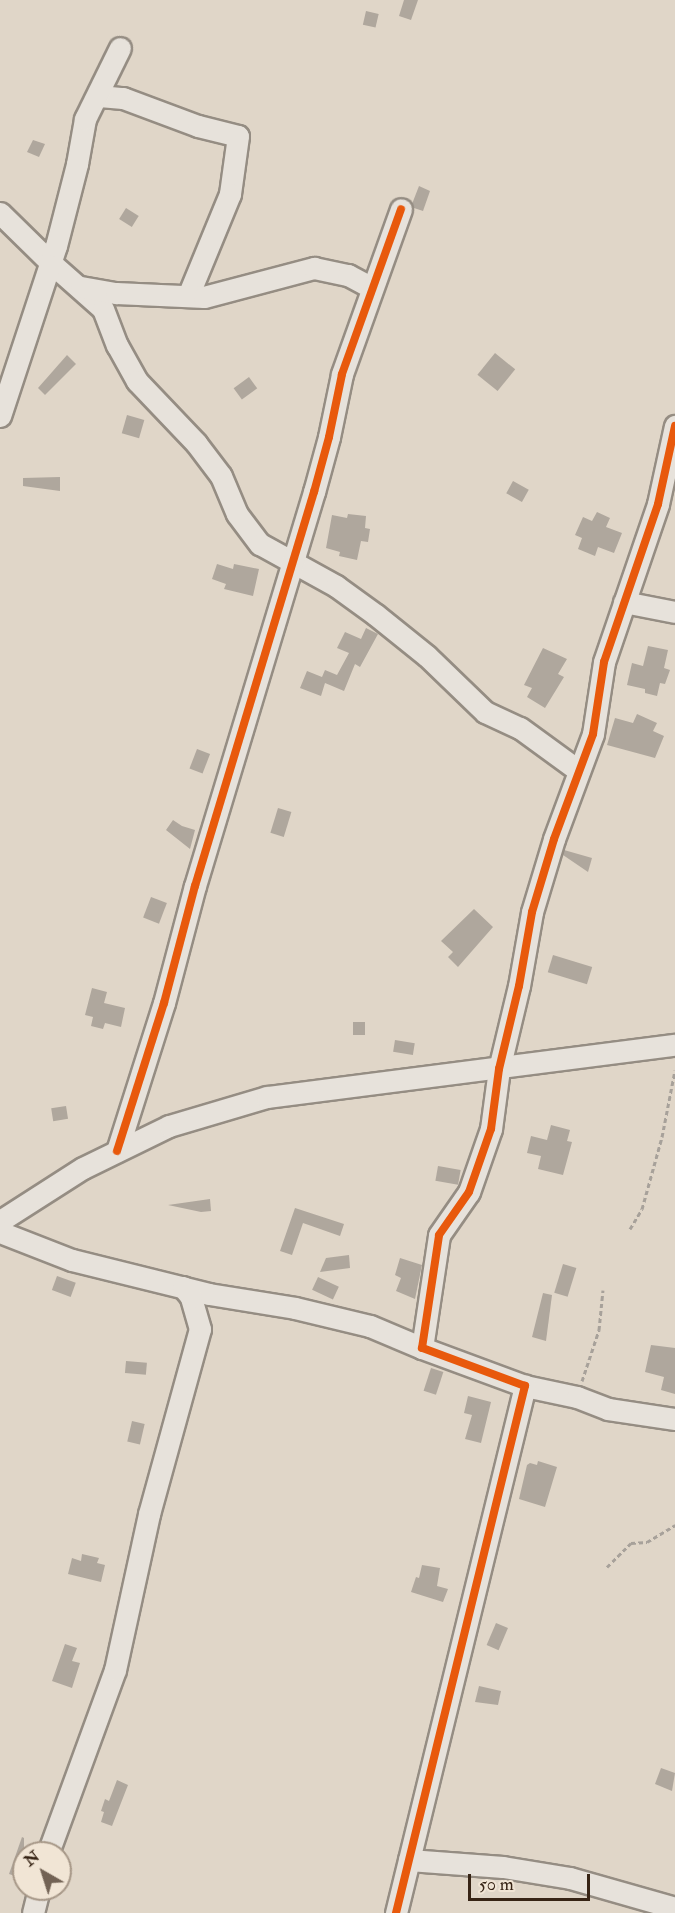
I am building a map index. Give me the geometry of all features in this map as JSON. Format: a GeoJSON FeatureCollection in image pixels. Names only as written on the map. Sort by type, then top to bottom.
{"type":"FeatureCollection","features":[{"type":"Feature","properties":{"kind":"street"},"geometry":{"type":"LineString","coordinates":[[0,416],[51,263],[77,164],[85,119],[99,96],[120,48]]}},
{"type":"Feature","properties":{"kind":"street"},"geometry":{"type":"LineString","coordinates":[[99,96],[123,98],[198,126],[237,136],[230,194],[188,296]]}},
{"type":"Feature","properties":{"kind":"street"},"geometry":{"type":"LineString","coordinates":[[117,1151],[164,1003],[195,886],[329,437],[342,374],[401,209]]}},
{"type":"Feature","properties":{"kind":"street"},"geometry":{"type":"LineString","coordinates":[[0,213],[51,263],[81,287],[109,301],[204,297],[314,268],[348,275],[372,288]]}},
{"type":"Feature","properties":{"kind":"street"},"geometry":{"type":"LineString","coordinates":[[109,301],[117,345],[137,381],[196,443],[221,476],[237,514],[260,544],[336,586],[427,656],[485,712],[520,728],[579,771]]}},
{"type":"Feature","properties":{"kind":"street"},"geometry":{"type":"LineString","coordinates":[[422,1348],[439,1235],[469,1192],[491,1129],[499,1069],[519,986],[532,912],[593,734],[604,662],[658,504],[675,426]]}},
{"type":"Feature","properties":{"kind":"street"},"geometry":{"type":"LineString","coordinates":[[624,602],[675,612]]}},
{"type":"Feature","properties":{"kind":"street"},"geometry":{"type":"LineString","coordinates":[[0,1221],[83,1168],[169,1126],[267,1097],[675,1045]]}},
{"type":"Feature","properties":{"kind":"street"},"geometry":{"type":"LineString","coordinates":[[0,1232],[72,1260],[183,1287],[295,1308],[370,1326],[525,1386],[577,1397],[608,1409],[675,1419]]}},
{"type":"Feature","properties":{"kind":"street"},"geometry":{"type":"LineString","coordinates":[[52,1841],[116,1670],[149,1514],[200,1329],[191,1297],[183,1287]]}},
{"type":"Feature","properties":{"kind":"street"},"geometry":{"type":"LineString","coordinates":[[396,1913],[525,1386]]}},
{"type":"Feature","properties":{"kind":"street"},"geometry":{"type":"LineString","coordinates":[[410,1860],[503,1867],[570,1878],[675,1908]]}},
{"type":"Feature","properties":{"kind":"path"},"geometry":{"type":"LineString","coordinates":[[630,1229],[642,1209],[662,1137],[675,1070]]}},
{"type":"Feature","properties":{"kind":"path"},"geometry":{"type":"LineString","coordinates":[[577,1397],[599,1330],[603,1290]]}},
{"type":"Feature","properties":{"kind":"path"},"geometry":{"type":"LineString","coordinates":[[607,1567],[631,1543],[647,1542],[675,1525]]}},
{"type":"Feature","properties":{"kind":"building"},"geometry":{"type":"Polygon","coordinates":[[[404,0],[418,0],[411,20],[399,16],[404,0]]]}},
{"type":"Feature","properties":{"kind":"building"},"geometry":{"type":"Polygon","coordinates":[[[366,11],[379,14],[376,28],[363,25],[366,11]]]}},
{"type":"Feature","properties":{"kind":"building"},"geometry":{"type":"Polygon","coordinates":[[[33,140],[45,144],[39,157],[27,152],[33,140]]]}},
{"type":"Feature","properties":{"kind":"building"},"geometry":{"type":"Polygon","coordinates":[[[419,186],[430,191],[423,211],[414,208],[412,204],[419,186]]]}},
{"type":"Feature","properties":{"kind":"building"},"geometry":{"type":"Polygon","coordinates":[[[126,208],[139,216],[132,227],[119,219],[126,208]]]}},
{"type":"Feature","properties":{"kind":"building"},"geometry":{"type":"Polygon","coordinates":[[[495,353],[515,369],[498,391],[477,375],[495,353]]]}},
{"type":"Feature","properties":{"kind":"building"},"geometry":{"type":"Polygon","coordinates":[[[67,355],[76,364],[45,395],[38,388],[67,355]]]}},
{"type":"Feature","properties":{"kind":"building"},"geometry":{"type":"Polygon","coordinates":[[[249,377],[257,388],[242,399],[234,388],[249,377]]]}},
{"type":"Feature","properties":{"kind":"building"},"geometry":{"type":"Polygon","coordinates":[[[127,415],[144,420],[139,438],[122,433],[127,415]]]}},
{"type":"Feature","properties":{"kind":"building"},"geometry":{"type":"Polygon","coordinates":[[[60,477],[60,491],[23,486],[23,478],[60,477]]]}},
{"type":"Feature","properties":{"kind":"building"},"geometry":{"type":"Polygon","coordinates":[[[513,481],[529,490],[522,502],[506,493],[513,481]]]}},
{"type":"Feature","properties":{"kind":"building"},"geometry":{"type":"Polygon","coordinates":[[[597,512],[610,518],[606,527],[622,533],[614,553],[598,547],[595,556],[578,549],[582,538],[575,535],[583,517],[592,521],[597,512]]]}},
{"type":"Feature","properties":{"kind":"building"},"geometry":{"type":"Polygon","coordinates":[[[348,514],[366,516],[365,528],[370,529],[368,542],[361,541],[357,560],[339,556],[340,552],[326,548],[332,515],[347,518],[348,514]]]}},
{"type":"Feature","properties":{"kind":"building"},"geometry":{"type":"Polygon","coordinates":[[[217,564],[233,569],[234,564],[259,569],[253,596],[224,589],[226,584],[212,579],[217,564]]]}},
{"type":"Feature","properties":{"kind":"building"},"geometry":{"type":"Polygon","coordinates":[[[366,628],[378,634],[360,667],[355,664],[344,691],[325,683],[321,696],[300,688],[307,671],[322,677],[325,670],[337,675],[349,653],[337,648],[345,632],[361,639],[366,628]]]}},
{"type":"Feature","properties":{"kind":"building"},"geometry":{"type":"Polygon","coordinates":[[[648,646],[668,650],[664,668],[670,670],[665,684],[660,683],[657,696],[645,693],[645,689],[627,685],[632,663],[643,666],[648,646]]]}},
{"type":"Feature","properties":{"kind":"building"},"geometry":{"type":"Polygon","coordinates":[[[543,648],[567,659],[558,674],[564,677],[545,708],[527,697],[532,688],[524,685],[543,648]]]}},
{"type":"Feature","properties":{"kind":"building"},"geometry":{"type":"Polygon","coordinates":[[[637,714],[657,723],[653,731],[664,736],[655,758],[607,745],[615,718],[633,723],[637,714]]]}},
{"type":"Feature","properties":{"kind":"building"},"geometry":{"type":"Polygon","coordinates":[[[197,749],[210,754],[203,774],[189,769],[197,749]]]}},
{"type":"Feature","properties":{"kind":"building"},"geometry":{"type":"Polygon","coordinates":[[[278,808],[291,812],[284,837],[270,833],[278,808]]]}},
{"type":"Feature","properties":{"kind":"building"},"geometry":{"type":"Polygon","coordinates":[[[173,820],[195,830],[190,849],[166,830],[173,820]]]}},
{"type":"Feature","properties":{"kind":"building"},"geometry":{"type":"Polygon","coordinates":[[[564,850],[592,858],[588,872],[563,855],[564,850]]]}},
{"type":"Feature","properties":{"kind":"building"},"geometry":{"type":"Polygon","coordinates":[[[151,897],[167,903],[159,924],[143,918],[151,897]]]}},
{"type":"Feature","properties":{"kind":"building"},"geometry":{"type":"Polygon","coordinates":[[[474,909],[493,927],[458,967],[448,957],[453,952],[441,941],[474,909]]]}},
{"type":"Feature","properties":{"kind":"building"},"geometry":{"type":"Polygon","coordinates":[[[553,955],[592,967],[587,984],[548,972],[553,955]]]}},
{"type":"Feature","properties":{"kind":"building"},"geometry":{"type":"Polygon","coordinates":[[[92,988],[107,992],[104,1003],[125,1008],[121,1027],[105,1023],[103,1029],[91,1026],[93,1017],[85,1015],[92,988]]]}},
{"type":"Feature","properties":{"kind":"building"},"geometry":{"type":"Polygon","coordinates":[[[353,1022],[365,1022],[365,1035],[353,1035],[353,1022]]]}},
{"type":"Feature","properties":{"kind":"building"},"geometry":{"type":"Polygon","coordinates":[[[395,1040],[415,1043],[413,1055],[393,1052],[395,1040]]]}},
{"type":"Feature","properties":{"kind":"building"},"geometry":{"type":"Polygon","coordinates":[[[66,1106],[68,1119],[53,1121],[51,1108],[66,1106]]]}},
{"type":"Feature","properties":{"kind":"building"},"geometry":{"type":"Polygon","coordinates":[[[551,1125],[570,1130],[567,1141],[572,1142],[563,1175],[538,1169],[541,1156],[527,1153],[531,1136],[547,1140],[551,1125]]]}},
{"type":"Feature","properties":{"kind":"building"},"geometry":{"type":"Polygon","coordinates":[[[438,1166],[461,1170],[458,1185],[435,1181],[438,1166]]]}},
{"type":"Feature","properties":{"kind":"building"},"geometry":{"type":"Polygon","coordinates":[[[210,1199],[211,1211],[201,1212],[168,1205],[210,1199]]]}},
{"type":"Feature","properties":{"kind":"building"},"geometry":{"type":"Polygon","coordinates":[[[295,1208],[344,1224],[340,1236],[303,1223],[292,1255],[280,1251],[295,1208]]]}},
{"type":"Feature","properties":{"kind":"building"},"geometry":{"type":"Polygon","coordinates":[[[349,1255],[350,1268],[320,1272],[326,1258],[349,1255]]]}},
{"type":"Feature","properties":{"kind":"building"},"geometry":{"type":"Polygon","coordinates":[[[400,1258],[422,1265],[415,1299],[396,1291],[401,1278],[395,1275],[400,1258]]]}},
{"type":"Feature","properties":{"kind":"building"},"geometry":{"type":"Polygon","coordinates":[[[563,1264],[576,1268],[568,1297],[554,1293],[563,1264]]]}},
{"type":"Feature","properties":{"kind":"building"},"geometry":{"type":"Polygon","coordinates":[[[57,1276],[76,1283],[71,1297],[52,1290],[57,1276]]]}},
{"type":"Feature","properties":{"kind":"building"},"geometry":{"type":"Polygon","coordinates":[[[318,1277],[339,1287],[333,1299],[312,1290],[318,1277]]]}},
{"type":"Feature","properties":{"kind":"building"},"geometry":{"type":"Polygon","coordinates":[[[543,1293],[552,1295],[546,1341],[532,1337],[543,1293]]]}},
{"type":"Feature","properties":{"kind":"building"},"geometry":{"type":"Polygon","coordinates":[[[651,1345],[675,1348],[675,1394],[661,1390],[664,1377],[645,1372],[651,1345]]]}},
{"type":"Feature","properties":{"kind":"building"},"geometry":{"type":"Polygon","coordinates":[[[126,1361],[147,1363],[146,1375],[125,1373],[126,1361]]]}},
{"type":"Feature","properties":{"kind":"building"},"geometry":{"type":"Polygon","coordinates":[[[431,1368],[443,1372],[436,1395],[424,1391],[431,1368]]]}},
{"type":"Feature","properties":{"kind":"building"},"geometry":{"type":"Polygon","coordinates":[[[468,1396],[491,1402],[481,1443],[465,1439],[472,1415],[464,1413],[468,1396]]]}},
{"type":"Feature","properties":{"kind":"building"},"geometry":{"type":"Polygon","coordinates":[[[132,1421],[145,1424],[140,1444],[127,1441],[132,1421]]]}},
{"type":"Feature","properties":{"kind":"building"},"geometry":{"type":"Polygon","coordinates":[[[538,1461],[557,1467],[545,1507],[519,1499],[527,1465],[530,1463],[537,1465],[538,1461]]]}},
{"type":"Feature","properties":{"kind":"building"},"geometry":{"type":"Polygon","coordinates":[[[82,1554],[99,1558],[97,1563],[105,1565],[101,1582],[68,1574],[72,1558],[81,1561],[82,1554]]]}},
{"type":"Feature","properties":{"kind":"building"},"geometry":{"type":"Polygon","coordinates":[[[422,1565],[440,1568],[437,1586],[448,1589],[443,1602],[411,1592],[416,1577],[419,1578],[422,1565]]]}},
{"type":"Feature","properties":{"kind":"building"},"geometry":{"type":"Polygon","coordinates":[[[496,1623],[508,1628],[499,1650],[487,1645],[496,1623]]]}},
{"type":"Feature","properties":{"kind":"building"},"geometry":{"type":"Polygon","coordinates":[[[65,1644],[77,1648],[72,1661],[80,1663],[72,1688],[52,1681],[65,1644]]]}},
{"type":"Feature","properties":{"kind":"building"},"geometry":{"type":"Polygon","coordinates":[[[479,1686],[501,1691],[498,1705],[475,1702],[479,1686]]]}},
{"type":"Feature","properties":{"kind":"building"},"geometry":{"type":"Polygon","coordinates":[[[661,1768],[675,1773],[672,1791],[655,1784],[661,1768]]]}},
{"type":"Feature","properties":{"kind":"building"},"geometry":{"type":"Polygon","coordinates":[[[117,1780],[128,1785],[112,1826],[101,1822],[104,1812],[101,1811],[105,1799],[109,1801],[117,1780]]]}},
{"type":"Feature","properties":{"kind":"cycle path"},"geometry":{"type":"LineString","coordinates":[[117,1151],[164,1003],[195,886],[314,492],[329,437],[342,374],[401,209]]}},
{"type":"Feature","properties":{"kind":"cycle path"},"geometry":{"type":"LineString","coordinates":[[396,1913],[525,1386],[422,1348],[439,1235],[469,1192],[491,1129],[499,1069],[519,986],[532,912],[554,839],[593,734],[604,662],[658,504],[675,426]]}}]}
